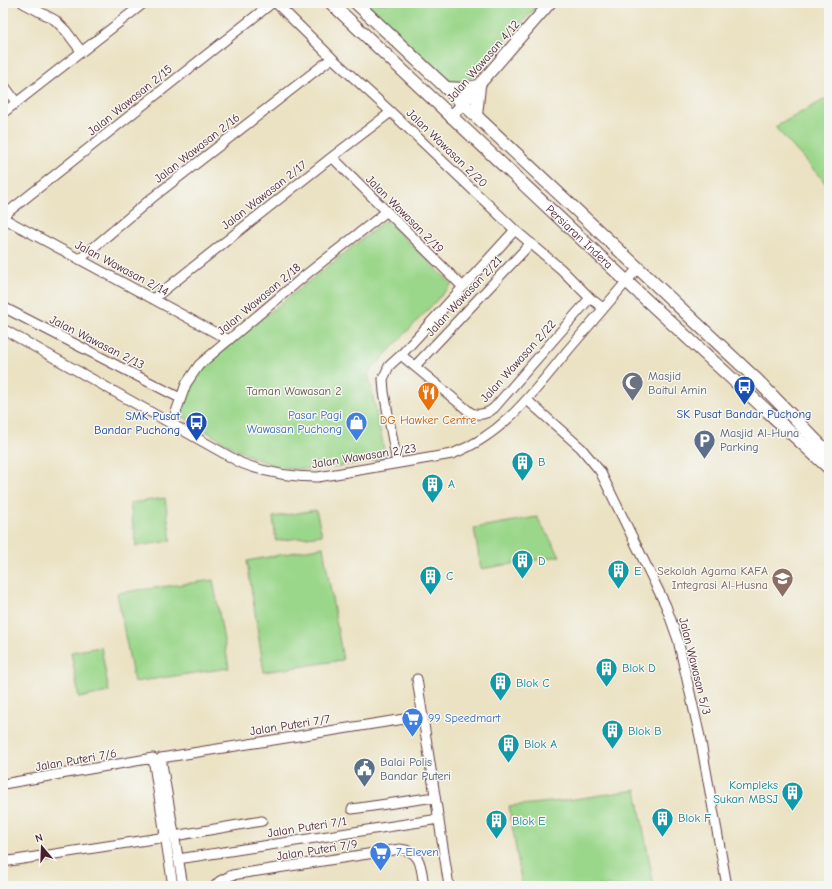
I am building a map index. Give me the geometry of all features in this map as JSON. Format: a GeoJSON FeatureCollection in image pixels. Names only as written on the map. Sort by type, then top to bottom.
{"type":"FeatureCollection","features":[{"type":"Feature","properties":{"kind":"main road","name":"Persiaran Indera"},"geometry":{"type":"LineString","coordinates":[[331,3],[451,117],[829,468]]}},
{"type":"Feature","properties":{"kind":"main road","name":"Persiaran Indera"},"geometry":{"type":"LineString","coordinates":[[356,3],[755,378],[829,454]]}},
{"type":"Feature","properties":{"kind":"main road"},"geometry":{"type":"LineString","coordinates":[[446,88],[464,89],[478,86],[476,116]]}},
{"type":"Feature","properties":{"kind":"street"},"geometry":{"type":"LineString","coordinates":[[23,3],[55,20],[66,31],[81,51]]}},
{"type":"Feature","properties":{"kind":"street"},"geometry":{"type":"LineString","coordinates":[[3,112],[144,3]]}},
{"type":"Feature","properties":{"kind":"street","name":"Jalan Wawasan 2/15"},"geometry":{"type":"LineString","coordinates":[[3,217],[272,3]]}},
{"type":"Feature","properties":{"kind":"street","name":"Jalan Wawasan 2/20"},"geometry":{"type":"LineString","coordinates":[[276,3],[332,58],[515,230],[561,269],[590,298],[603,308]]}},
{"type":"Feature","properties":{"kind":"street","name":"Jalan Wawasan 4/12"},"geometry":{"type":"LineString","coordinates":[[451,117],[550,3]]}},
{"type":"Feature","properties":{"kind":"street","name":"Jalan Wawasan 2/16"},"geometry":{"type":"LineString","coordinates":[[80,259],[157,194],[332,58]]}},
{"type":"Feature","properties":{"kind":"street"},"geometry":{"type":"LineString","coordinates":[[3,84],[16,102]]}},
{"type":"Feature","properties":{"kind":"street","name":"Jalan Wawasan 2/17"},"geometry":{"type":"LineString","coordinates":[[152,299],[391,112]]}},
{"type":"Feature","properties":{"kind":"street","name":"Jalan Wawasan 2/19"},"geometry":{"type":"LineString","coordinates":[[332,157],[463,287]]}},
{"type":"Feature","properties":{"kind":"street","name":"Jalan Wawasan 2/18"},"geometry":{"type":"LineString","coordinates":[[172,423],[180,398],[192,373],[199,365],[308,273],[386,212]]}},
{"type":"Feature","properties":{"kind":"street","name":"Jalan Wawasan 2/14"},"geometry":{"type":"LineString","coordinates":[[3,217],[229,340]]}},
{"type":"Feature","properties":{"kind":"street"},"geometry":{"type":"LineString","coordinates":[[397,463],[383,384],[383,379],[389,366],[401,355],[515,230]]}},
{"type":"Feature","properties":{"kind":"street","name":"Jalan Wawasan 2/21"},"geometry":{"type":"LineString","coordinates":[[415,366],[531,243]]}},
{"type":"Feature","properties":{"kind":"street","name":"Jalan Wawasan 2/23"},"geometry":{"type":"LineString","coordinates":[[3,329],[241,462],[260,469],[287,475],[318,477],[452,454],[489,435],[501,426],[527,400],[638,268]]}},
{"type":"Feature","properties":{"kind":"street","name":"Jalan Wawasan 2/22"},"geometry":{"type":"LineString","coordinates":[[401,355],[471,413],[476,415],[489,412],[590,298]]}},
{"type":"Feature","properties":{"kind":"street","name":"Jalan Wawasan 2/13"},"geometry":{"type":"LineString","coordinates":[[3,306],[180,398]]}},
{"type":"Feature","properties":{"kind":"street","name":"Jalan Wawasan 5/3"},"geometry":{"type":"LineString","coordinates":[[527,400],[581,448],[600,471],[668,612],[678,640],[700,738],[727,886]]}},
{"type":"Feature","properties":{"kind":"street"},"geometry":{"type":"LineString","coordinates":[[417,679],[449,886]]}},
{"type":"Feature","properties":{"kind":"street","name":"Jalan Puteri 7/7"},"geometry":{"type":"LineString","coordinates":[[157,758],[423,716]]}},
{"type":"Feature","properties":{"kind":"street"},"geometry":{"type":"LineString","coordinates":[[157,758],[170,836],[173,886]]}},
{"type":"Feature","properties":{"kind":"street","name":"Jalan Puteri 7/6"},"geometry":{"type":"LineString","coordinates":[[3,784],[157,758]]}},
{"type":"Feature","properties":{"kind":"street"},"geometry":{"type":"LineString","coordinates":[[352,809],[435,797]]}},
{"type":"Feature","properties":{"kind":"street","name":"Jalan Puteri 7/1"},"geometry":{"type":"LineString","coordinates":[[178,859],[439,819]]}},
{"type":"Feature","properties":{"kind":"street"},"geometry":{"type":"LineString","coordinates":[[3,862],[262,822]]}},
{"type":"Feature","properties":{"kind":"street"},"geometry":{"type":"LineString","coordinates":[[170,836],[178,859],[183,886]]}},
{"type":"Feature","properties":{"kind":"street","name":"Jalan Puteri 7/9"},"geometry":{"type":"LineString","coordinates":[[215,886],[220,881],[232,875],[400,849],[412,852],[420,864],[424,886]]}},
{"type":"Feature","properties":{"kind":"green space"},"geometry":{"type":"Polygon","coordinates":[[[365,3],[540,3],[470,79],[457,82],[444,78],[365,3]]]}},
{"type":"Feature","properties":{"kind":"green space"},"geometry":{"type":"Polygon","coordinates":[[[829,97],[829,187],[775,127],[829,97]]]}},
{"type":"Feature","properties":{"kind":"green space","name":"Taman Wawasan 2"},"geometry":{"type":"Polygon","coordinates":[[[386,220],[452,284],[368,373],[386,458],[324,468],[287,468],[270,464],[238,450],[179,414],[189,385],[201,367],[386,220]]]}},
{"type":"Feature","properties":{"kind":"green space"},"geometry":{"type":"Polygon","coordinates":[[[165,498],[171,541],[136,546],[130,503],[165,498]]]}},
{"type":"Feature","properties":{"kind":"green space"},"geometry":{"type":"Polygon","coordinates":[[[316,510],[322,535],[276,541],[273,517],[316,510]]]}},
{"type":"Feature","properties":{"kind":"green space"},"geometry":{"type":"Polygon","coordinates":[[[537,517],[560,556],[481,569],[474,528],[537,517]]]}},
{"type":"Feature","properties":{"kind":"green space"},"geometry":{"type":"Polygon","coordinates":[[[323,547],[343,660],[264,672],[247,561],[323,547]]]}},
{"type":"Feature","properties":{"kind":"green space"},"geometry":{"type":"Polygon","coordinates":[[[213,580],[229,668],[134,682],[117,593],[213,580]]]}},
{"type":"Feature","properties":{"kind":"green space"},"geometry":{"type":"Polygon","coordinates":[[[101,647],[109,692],[79,698],[71,652],[101,647]]]}},
{"type":"Feature","properties":{"kind":"green space"},"geometry":{"type":"Polygon","coordinates":[[[636,790],[654,886],[522,886],[509,806],[561,801],[636,790]]]}},
{"type":"Feature","properties":{"kind":"place","name":"Masjid Baitul Amin"},"geometry":{"type":"Point","coordinates":[632,402]}},
{"type":"Feature","properties":{"kind":"place","name":"SK Pusat Bandar Puchong"},"geometry":{"type":"Point","coordinates":[744,406]}},
{"type":"Feature","properties":{"kind":"place","name":"DG Hawker Centre"},"geometry":{"type":"Point","coordinates":[428,412]}},
{"type":"Feature","properties":{"kind":"place","name":"SMK Pusat Bandar Puchong"},"geometry":{"type":"Point","coordinates":[196,442]}},
{"type":"Feature","properties":{"kind":"place","name":"Pasar Pagi Wawasan Puchong"},"geometry":{"type":"Point","coordinates":[357,442]}},
{"type":"Feature","properties":{"kind":"place","name":"Masjid Al-Huna Parking"},"geometry":{"type":"Point","coordinates":[704,460]}},
{"type":"Feature","properties":{"kind":"place","name":"B"},"geometry":{"type":"Point","coordinates":[522,482]}},
{"type":"Feature","properties":{"kind":"place","name":"A"},"geometry":{"type":"Point","coordinates":[433,504]}},
{"type":"Feature","properties":{"kind":"place","name":"D"},"geometry":{"type":"Point","coordinates":[523,580]}},
{"type":"Feature","properties":{"kind":"place","name":"E"},"geometry":{"type":"Point","coordinates":[618,590]}},
{"type":"Feature","properties":{"kind":"place","name":"C"},"geometry":{"type":"Point","coordinates":[431,596]}},
{"type":"Feature","properties":{"kind":"place","name":"Sekolah Agama KAFA Integrasi Al-Husna"},"geometry":{"type":"Point","coordinates":[783,598]}},
{"type":"Feature","properties":{"kind":"place","name":"Blok D"},"geometry":{"type":"Point","coordinates":[606,688]}},
{"type":"Feature","properties":{"kind":"place","name":"Blok C"},"geometry":{"type":"Point","coordinates":[501,702]}},
{"type":"Feature","properties":{"kind":"place","name":"99 Speedmart"},"geometry":{"type":"Point","coordinates":[412,738]}},
{"type":"Feature","properties":{"kind":"place","name":"Blok B"},"geometry":{"type":"Point","coordinates":[613,750]}},
{"type":"Feature","properties":{"kind":"place","name":"Blok A"},"geometry":{"type":"Point","coordinates":[509,764]}},
{"type":"Feature","properties":{"kind":"place","name":"Balai Polis Bandar Puteri"},"geometry":{"type":"Point","coordinates":[365,788]}},
{"type":"Feature","properties":{"kind":"place","name":"Kompleks Sukan MBSJ"},"geometry":{"type":"Point","coordinates":[793,812]}},
{"type":"Feature","properties":{"kind":"place","name":"Blok F"},"geometry":{"type":"Point","coordinates":[662,838]}},
{"type":"Feature","properties":{"kind":"place","name":"Blok E"},"geometry":{"type":"Point","coordinates":[497,840]}},
{"type":"Feature","properties":{"kind":"place","name":"7-Eleven"},"geometry":{"type":"Point","coordinates":[381,872]}}]}
